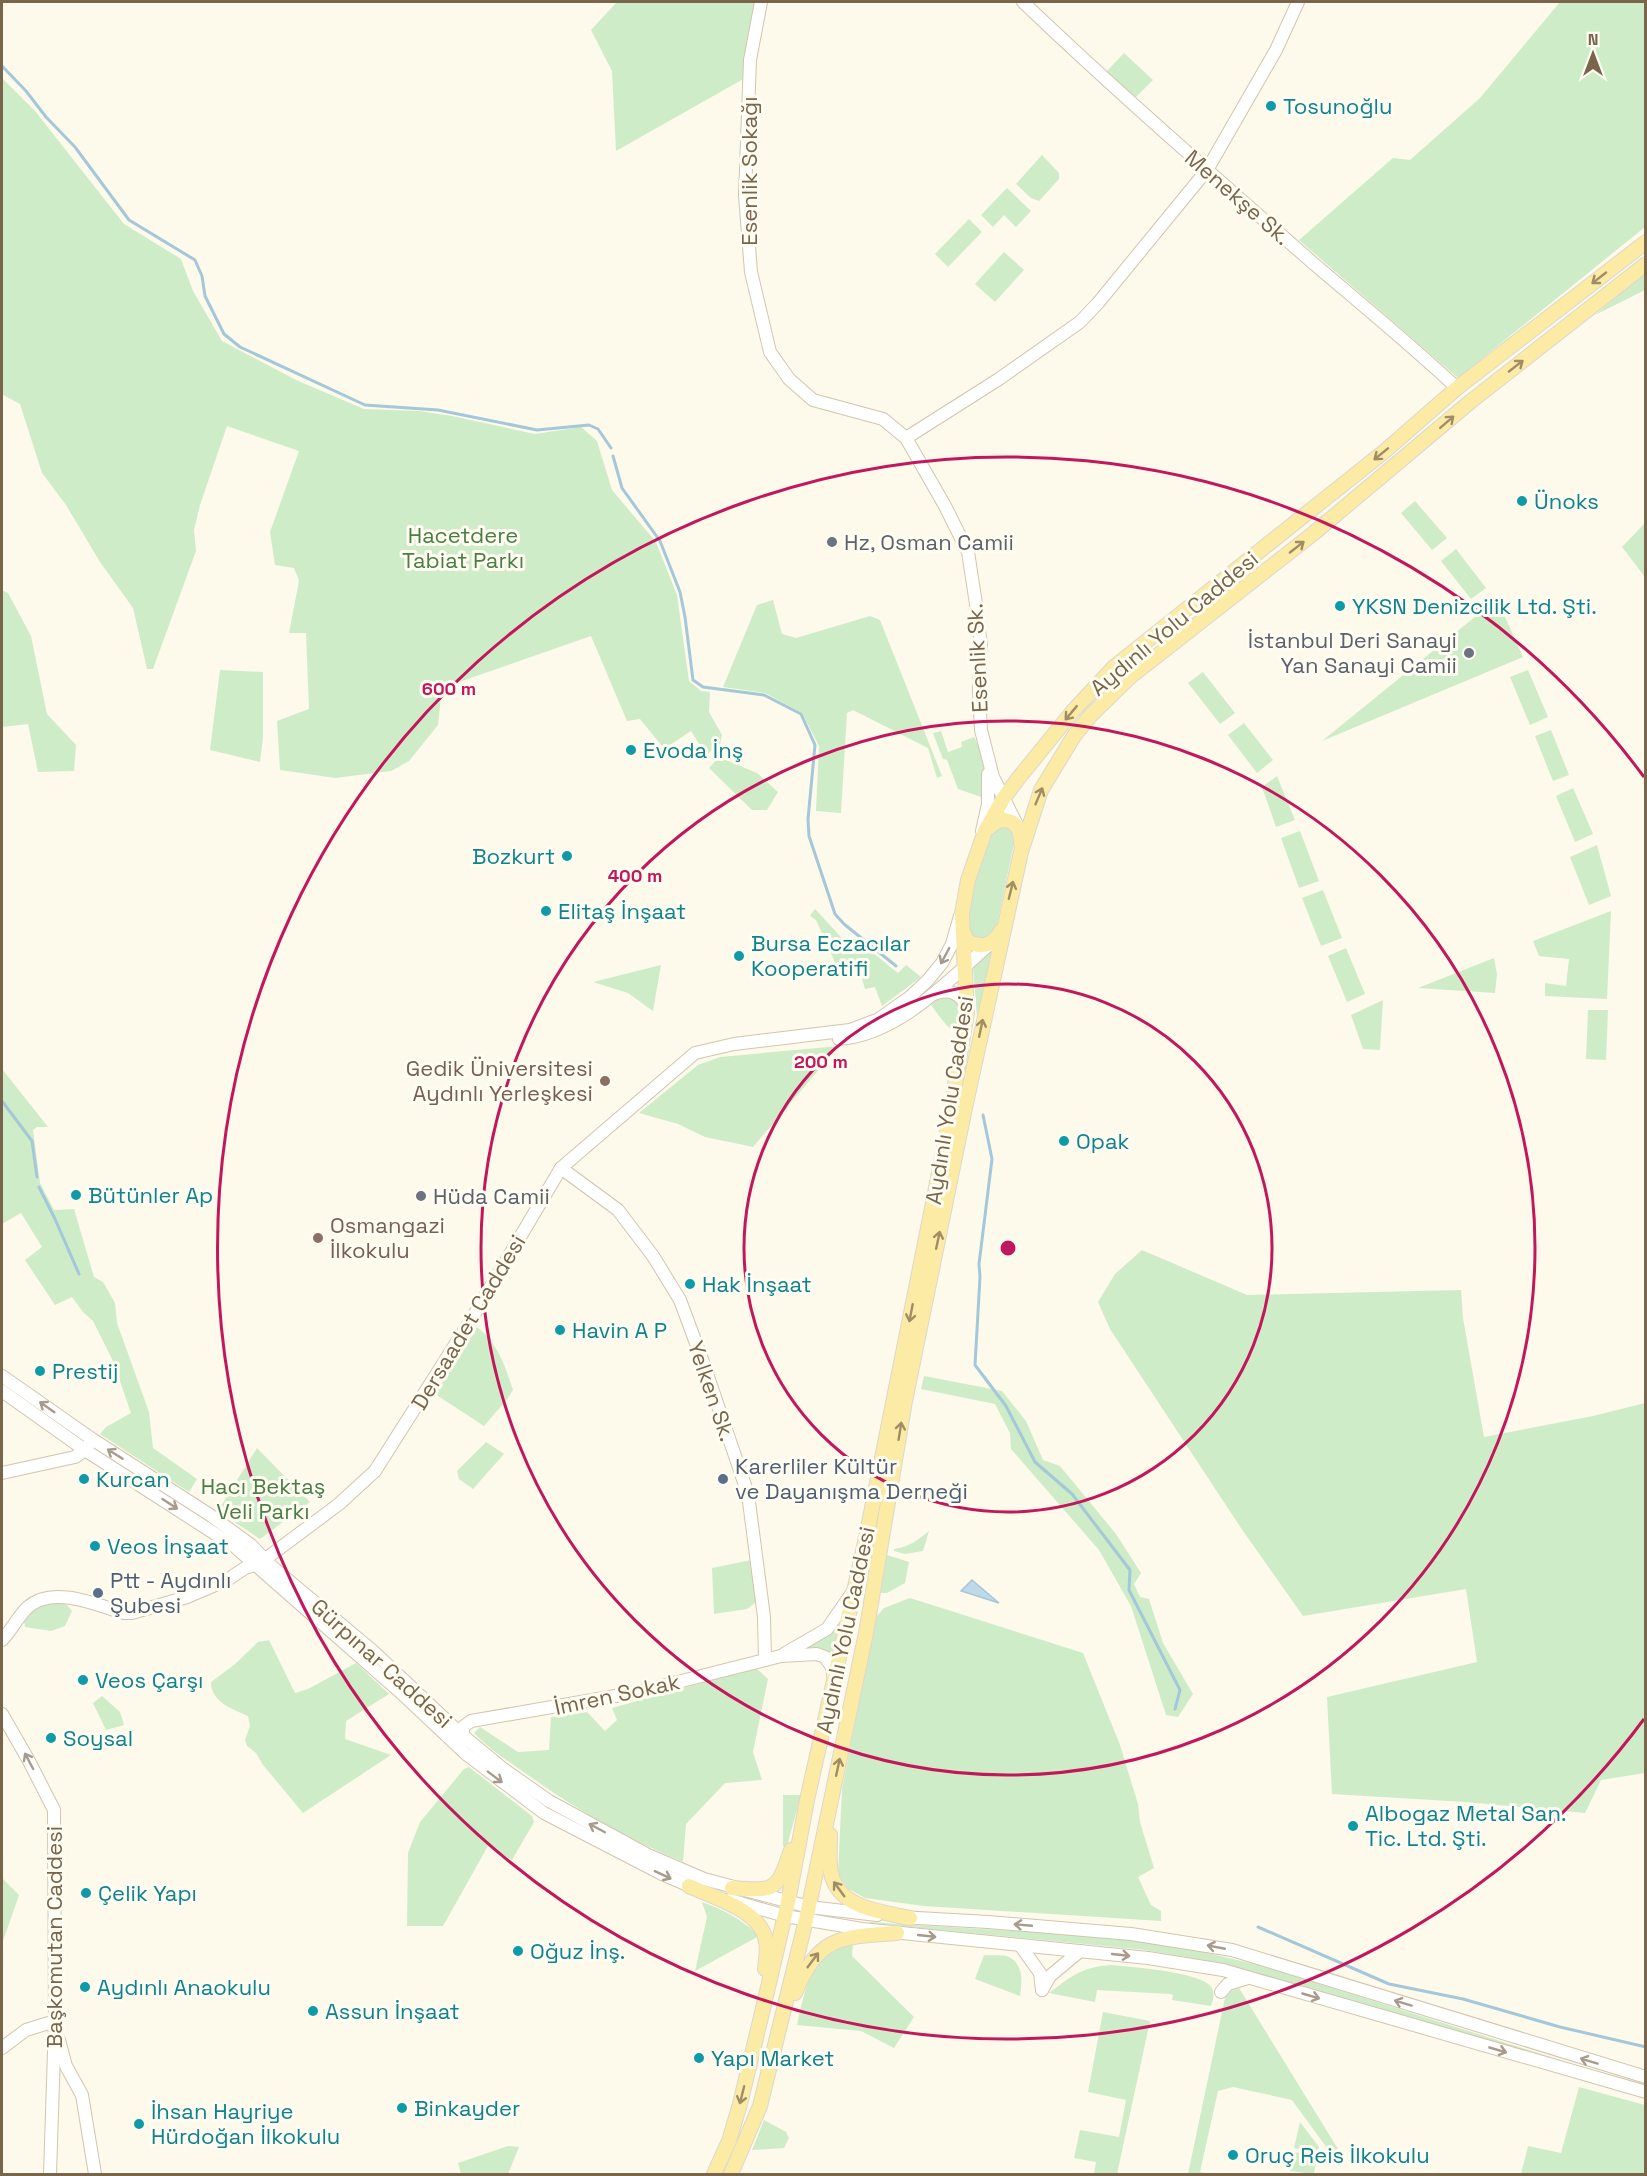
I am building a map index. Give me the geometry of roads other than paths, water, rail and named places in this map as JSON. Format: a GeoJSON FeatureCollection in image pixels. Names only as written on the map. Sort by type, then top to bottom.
{"type":"FeatureCollection","features":[{"type":"Feature","properties":{"kind":"main road","name":"Esenlik Sokağı"},"geometry":{"type":"LineString","coordinates":[[761,2],[750,60],[745,195],[751,272],[770,352],[789,379],[813,400],[883,419],[906,438]]}},
{"type":"Feature","properties":{"kind":"main road","name":"Menekşe Sk."},"geometry":{"type":"LineString","coordinates":[[1023,2],[1207,170],[1408,342],[1457,388]]}},
{"type":"Feature","properties":{"kind":"main road"},"geometry":{"type":"LineString","coordinates":[[906,438],[999,380],[1080,322],[1098,303],[1207,170],[1276,50],[1298,2]]}},
{"type":"Feature","properties":{"kind":"main road","name":"Aydınlı Yolu Caddesi"},"geometry":{"type":"LineString","coordinates":[[714,2175],[729,2141],[740,2104],[786,1909],[946,1138],[967,1013],[962,927],[968,880],[985,831],[1003,799],[1024,771],[1073,711],[1114,667],[1385,452],[1457,388],[1646,242]]}},
{"type":"Feature","properties":{"kind":"main road","name":"Aydınlı Yolu Caddesi"},"geometry":{"type":"LineString","coordinates":[[731,2175],[760,2106],[808,1914],[866,1633],[905,1401],[1002,929],[1036,802],[1055,764],[1074,736],[1111,694],[1130,677],[1323,526],[1470,402],[1646,264]]}},
{"type":"Feature","properties":{"kind":"main road"},"geometry":{"type":"LineString","coordinates":[[1457,388],[1470,402]]}},
{"type":"Feature","properties":{"kind":"main road","name":"Esenlik Sk."},"geometry":{"type":"LineString","coordinates":[[906,438],[968,552],[980,632],[981,730],[990,766],[1003,799],[1018,827]]}},
{"type":"Feature","properties":{"kind":"main road","name":"Esenlik Sk."},"geometry":{"type":"LineString","coordinates":[[976,855],[988,804],[986,749]]}},
{"type":"Feature","properties":{"kind":"main road"},"geometry":{"type":"LineString","coordinates":[[990,766],[995,775],[1001,779],[1013,779],[1024,771]]}},
{"type":"Feature","properties":{"kind":"main road"},"geometry":{"type":"LineString","coordinates":[[985,831],[992,823],[999,820],[1013,821],[1018,827],[1022,841],[1021,852]]}},
{"type":"Feature","properties":{"kind":"main road","name":"Dersaadet Caddesi"},"geometry":{"type":"LineString","coordinates":[[2,1640],[25,1610],[41,1600],[69,1598],[124,1613],[139,1612],[187,1597],[227,1580],[263,1559],[325,1515],[375,1471],[480,1306],[561,1168],[695,1053],[713,1047],[829,1033],[865,1026],[879,1019],[910,997],[942,963],[957,927],[968,880]]}},
{"type":"Feature","properties":{"kind":"main road"},"geometry":{"type":"LineString","coordinates":[[962,927],[967,941],[973,945],[984,946],[991,943],[1002,929]]}},
{"type":"Feature","properties":{"kind":"main road","name":"Dersaadet Caddesi"},"geometry":{"type":"LineString","coordinates":[[760,1041],[827,1040],[876,1032],[927,998],[991,943]]}},
{"type":"Feature","properties":{"kind":"main road"},"geometry":{"type":"LineString","coordinates":[[927,998],[941,991],[949,991],[965,1003],[967,1013]]}},
{"type":"Feature","properties":{"kind":"main road","name":"Yelken Sk."},"geometry":{"type":"LineString","coordinates":[[561,1168],[618,1210],[653,1256],[680,1300],[748,1494],[764,1617],[765,1660]]}},
{"type":"Feature","properties":{"kind":"main road","name":"Gürpınar Caddesi"},"geometry":{"type":"LineString","coordinates":[[2,1376],[89,1445]]}},
{"type":"Feature","properties":{"kind":"main road","name":"Gürpınar Caddesi"},"geometry":{"type":"LineString","coordinates":[[2,1391],[89,1445],[242,1548],[263,1559],[373,1651],[462,1735],[520,1782],[594,1827],[677,1868],[786,1909]]}},
{"type":"Feature","properties":{"kind":"main road"},"geometry":{"type":"LineString","coordinates":[[2,1473],[75,1457],[89,1445]]}},
{"type":"Feature","properties":{"kind":"main road","name":"Dersaadet Caddesi"},"geometry":{"type":"LineString","coordinates":[[242,1548],[266,1548],[325,1515]]}},
{"type":"Feature","properties":{"kind":"main road"},"geometry":{"type":"LineString","coordinates":[[283,1575],[282,1565],[287,1542]]}},
{"type":"Feature","properties":{"kind":"main road"},"geometry":{"type":"LineString","coordinates":[[227,1580],[238,1565],[238,1556],[242,1548]]}},
{"type":"Feature","properties":{"kind":"main road","name":"Gürpınar Caddesi"},"geometry":{"type":"LineString","coordinates":[[263,1559],[269,1578],[399,1691],[466,1754],[544,1813],[653,1870],[689,1886],[786,1909]]}},
{"type":"Feature","properties":{"kind":"main road"},"geometry":{"type":"LineString","coordinates":[[227,1580],[259,1575],[269,1578]]}},
{"type":"Feature","properties":{"kind":"main road","name":"İmren Sokak"},"geometry":{"type":"LineString","coordinates":[[781,1656],[828,1629],[854,1589]]}},
{"type":"Feature","properties":{"kind":"main road","name":"İmren Sokak"},"geometry":{"type":"LineString","coordinates":[[446,1720],[458,1723],[638,1692],[781,1656],[817,1654],[825,1657],[832,1667],[833,1689]]}},
{"type":"Feature","properties":{"kind":"main road","name":"Başkomutan Caddesi"},"geometry":{"type":"LineString","coordinates":[[2,1714],[54,1810],[55,2021],[51,2175]]}},
{"type":"Feature","properties":{"kind":"main road"},"geometry":{"type":"LineString","coordinates":[[466,1754],[462,1735],[464,1727],[471,1720]]}},
{"type":"Feature","properties":{"kind":"main road"},"geometry":{"type":"LineString","coordinates":[[732,1888],[763,1890],[780,1880],[807,1800]]}},
{"type":"Feature","properties":{"kind":"main road"},"geometry":{"type":"LineString","coordinates":[[831,1800],[830,1869],[836,1887],[850,1901],[861,1906],[910,1918]]}},
{"type":"Feature","properties":{"kind":"main road"},"geometry":{"type":"LineString","coordinates":[[689,1886],[741,1910],[751,1917],[764,1933],[767,1949],[761,2017]]}},
{"type":"Feature","properties":{"kind":"main road"},"geometry":{"type":"LineString","coordinates":[[786,1909],[897,1933],[1148,1958],[1206,1967],[1646,2092]]}},
{"type":"Feature","properties":{"kind":"main road"},"geometry":{"type":"LineString","coordinates":[[808,1914],[988,1922],[1131,1934],[1232,1950],[1646,2077]]}},
{"type":"Feature","properties":{"kind":"main road"},"geometry":{"type":"LineString","coordinates":[[779,2031],[802,1977],[820,1951],[841,1939],[853,1936],[897,1933]]}},
{"type":"Feature","properties":{"kind":"main road"},"geometry":{"type":"LineString","coordinates":[[1020,1945],[1040,1973],[1042,1990],[1050,1976],[1080,1951]]}},
{"type":"Feature","properties":{"kind":"main road"},"geometry":{"type":"LineString","coordinates":[[1206,1967],[1218,1982],[1221,1992],[1228,1984],[1249,1978]]}},
{"type":"Feature","properties":{"kind":"main road"},"geometry":{"type":"LineString","coordinates":[[2,2048],[26,2030],[55,2021],[66,2067],[82,2095],[95,2175]]}},
{"type":"Feature","properties":{"kind":"water"},"geometry":{"type":"Polygon","coordinates":[[[972,1580],[999,1603],[961,1591],[972,1580]]]}},
{"type":"Feature","properties":{"kind":"waterway"},"geometry":{"type":"LineString","coordinates":[[2,66],[75,147],[129,220],[195,260],[202,276],[205,296],[224,334],[240,347],[365,405],[438,410],[537,430],[589,425],[598,429],[611,448]]}},
{"type":"Feature","properties":{"kind":"waterway"},"geometry":{"type":"LineString","coordinates":[[613,456],[622,488],[660,541],[680,592],[693,680],[703,687],[764,695],[801,714],[815,745],[808,819],[809,836],[835,914],[896,966]]}},
{"type":"Feature","properties":{"kind":"waterway"},"geometry":{"type":"LineString","coordinates":[[2,1101],[32,1141],[37,1177]]}},
{"type":"Feature","properties":{"kind":"waterway"},"geometry":{"type":"LineString","coordinates":[[983,1115],[992,1159],[979,1264],[975,1365],[1006,1406],[1035,1462],[1072,1494],[1130,1570],[1129,1590],[1180,1690],[1175,1709]]}},
{"type":"Feature","properties":{"kind":"waterway"},"geometry":{"type":"LineString","coordinates":[[39,1187],[79,1274]]}},
{"type":"Feature","properties":{"kind":"waterway"},"geometry":{"type":"LineString","coordinates":[[1258,1927],[1389,1984],[1463,1999],[1560,2027],[1646,2047]]}},
{"type":"Feature","properties":{"kind":"place","name":"Tosunoğlu"},"geometry":{"type":"Point","coordinates":[1271,106]}},
{"type":"Feature","properties":{"kind":"place","name":"Ünoks"},"geometry":{"type":"Point","coordinates":[1522,501]}},
{"type":"Feature","properties":{"kind":"place","name":"Hz, Osman Camii"},"geometry":{"type":"Point","coordinates":[832,542]}},
{"type":"Feature","properties":{"kind":"place","name":"YKSN Denizcilik Ltd. Şti."},"geometry":{"type":"Point","coordinates":[1340,606]}},
{"type":"Feature","properties":{"kind":"place","name":"İstanbul Deri Sanayi Yan Sanayi Camii"},"geometry":{"type":"Point","coordinates":[1469,653]}},
{"type":"Feature","properties":{"kind":"place","name":"Evoda İnş"},"geometry":{"type":"Point","coordinates":[631,750]}},
{"type":"Feature","properties":{"kind":"place","name":"Bozkurt"},"geometry":{"type":"Point","coordinates":[567,856]}},
{"type":"Feature","properties":{"kind":"place","name":"Elitaş İnşaat"},"geometry":{"type":"Point","coordinates":[546,911]}},
{"type":"Feature","properties":{"kind":"place","name":"Bursa Eczacılar Kooperatifi"},"geometry":{"type":"Point","coordinates":[739,956]}},
{"type":"Feature","properties":{"kind":"place","name":"Gedik Üniversitesi Aydınlı Yerleşkesi"},"geometry":{"type":"Point","coordinates":[605,1081]}},
{"type":"Feature","properties":{"kind":"place","name":"Opak"},"geometry":{"type":"Point","coordinates":[1064,1141]}},
{"type":"Feature","properties":{"kind":"place","name":"Bütünler Ap"},"geometry":{"type":"Point","coordinates":[76,1195]}},
{"type":"Feature","properties":{"kind":"place","name":"Hüda Camii"},"geometry":{"type":"Point","coordinates":[421,1196]}},
{"type":"Feature","properties":{"kind":"place","name":"Osmangazi İlkokulu"},"geometry":{"type":"Point","coordinates":[318,1238]}},
{"type":"Feature","properties":{"kind":"place","name":"Hak İnşaat"},"geometry":{"type":"Point","coordinates":[690,1284]}},
{"type":"Feature","properties":{"kind":"place","name":"Havin A P"},"geometry":{"type":"Point","coordinates":[560,1330]}},
{"type":"Feature","properties":{"kind":"place","name":"Prestij"},"geometry":{"type":"Point","coordinates":[40,1371]}},
{"type":"Feature","properties":{"kind":"place","name":"Kurcan"},"geometry":{"type":"Point","coordinates":[84,1479]}},
{"type":"Feature","properties":{"kind":"place","name":"Karerliler Kültür ve Dayanışma Derneği"},"geometry":{"type":"Point","coordinates":[723,1479]}},
{"type":"Feature","properties":{"kind":"place","name":"Veos İnşaat"},"geometry":{"type":"Point","coordinates":[95,1546]}},
{"type":"Feature","properties":{"kind":"place","name":"Ptt - Aydınlı Şubesi"},"geometry":{"type":"Point","coordinates":[98,1593]}},
{"type":"Feature","properties":{"kind":"place","name":"Veos Çarşı"},"geometry":{"type":"Point","coordinates":[83,1680]}},
{"type":"Feature","properties":{"kind":"place","name":"Soysal"},"geometry":{"type":"Point","coordinates":[51,1738]}},
{"type":"Feature","properties":{"kind":"place","name":"Albogaz Metal San. Tic. Ltd. Şti."},"geometry":{"type":"Point","coordinates":[1353,1826]}},
{"type":"Feature","properties":{"kind":"place","name":"Çelik Yapı"},"geometry":{"type":"Point","coordinates":[86,1893]}},
{"type":"Feature","properties":{"kind":"place","name":"Oğuz İnş."},"geometry":{"type":"Point","coordinates":[518,1951]}},
{"type":"Feature","properties":{"kind":"place","name":"Aydınlı Anaokulu"},"geometry":{"type":"Point","coordinates":[85,1987]}},
{"type":"Feature","properties":{"kind":"place","name":"Assun İnşaat"},"geometry":{"type":"Point","coordinates":[313,2011]}},
{"type":"Feature","properties":{"kind":"place","name":"Yapı Market"},"geometry":{"type":"Point","coordinates":[699,2058]}},
{"type":"Feature","properties":{"kind":"place","name":"Binkayder"},"geometry":{"type":"Point","coordinates":[402,2108]}},
{"type":"Feature","properties":{"kind":"place","name":"İhsan Hayriye Hürdoğan İlkokulu"},"geometry":{"type":"Point","coordinates":[139,2124]}},
{"type":"Feature","properties":{"kind":"place","name":"Oruç Reis İlkokulu"},"geometry":{"type":"Point","coordinates":[1233,2155]}},
{"type":"Feature","properties":{"kind":"park label","name":"Hacetdere Tabiat Parkı"},"geometry":{"type":"Point","coordinates":[463,548]}},
{"type":"Feature","properties":{"kind":"park label","name":"Hacı Bektaş Veli Parkı"},"geometry":{"type":"Point","coordinates":[263,1498]}}]}
